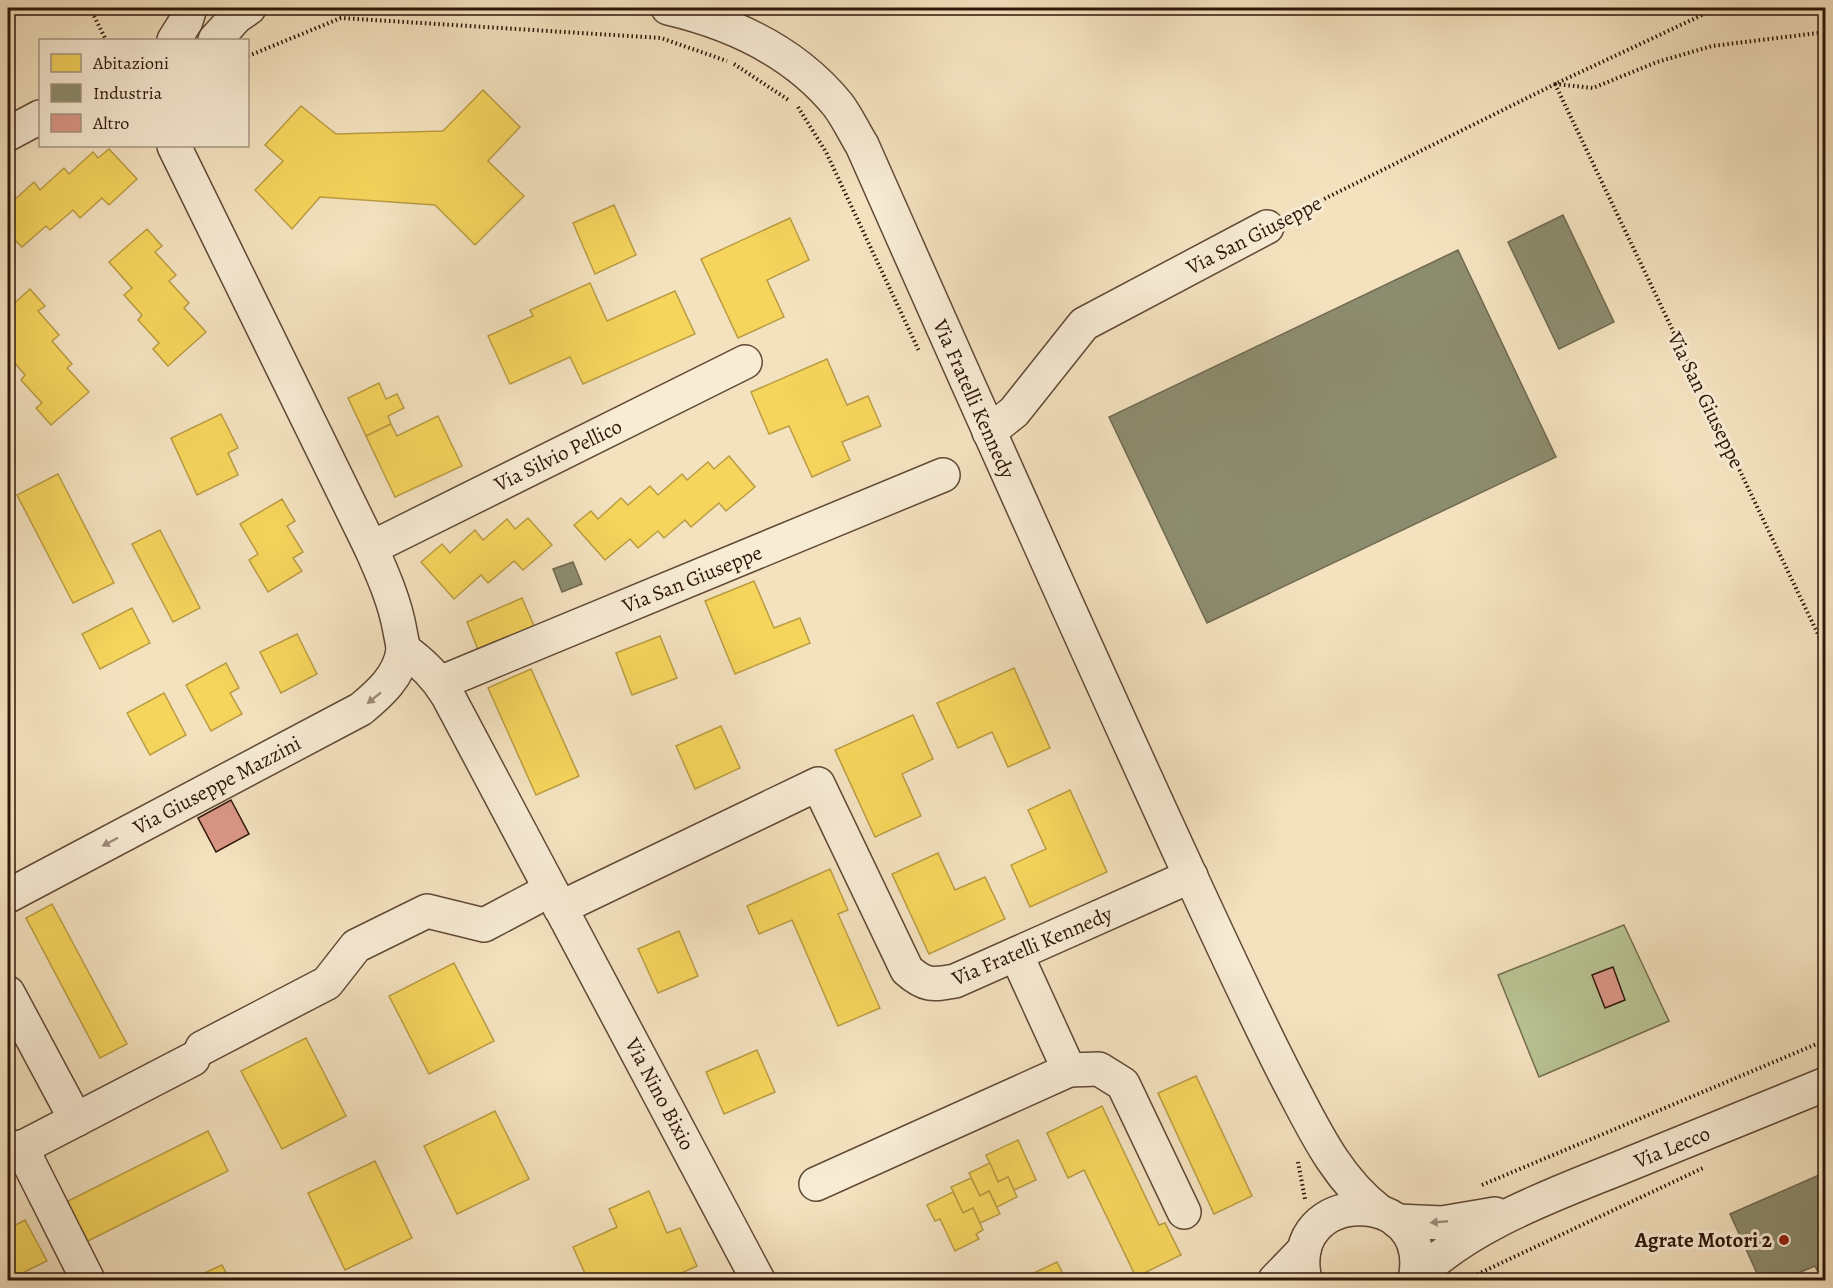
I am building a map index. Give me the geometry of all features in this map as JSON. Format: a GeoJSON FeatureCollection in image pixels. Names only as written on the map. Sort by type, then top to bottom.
{"type":"FeatureCollection","features":[{"type":"Feature","properties":{"kind":"street"},"geometry":{"type":"LineString","coordinates":[[175,39],[186,21],[190,8]]}},
{"type":"Feature","properties":{"kind":"street"},"geometry":{"type":"LineString","coordinates":[[216,39],[236,17],[249,8]]}},
{"type":"Feature","properties":{"kind":"street","name":"Via Fratelli Kennedy"},"geometry":{"type":"LineString","coordinates":[[668,8],[702,16],[740,30],[776,51],[809,76],[838,106],[862,145],[989,432],[1250,1006],[1320,1141],[1347,1181],[1360,1195],[1388,1216]]}},
{"type":"Feature","properties":{"kind":"street"},"geometry":{"type":"LineString","coordinates":[[8,134],[39,118]]}},
{"type":"Feature","properties":{"kind":"street"},"geometry":{"type":"LineString","coordinates":[[174,147],[371,548],[397,614],[399,661]]}},
{"type":"Feature","properties":{"kind":"street"},"geometry":{"type":"LineString","coordinates":[[186,147],[197,192]]}},
{"type":"Feature","properties":{"kind":"street","name":"Via San Giuseppe"},"geometry":{"type":"LineString","coordinates":[[989,432],[1014,412],[1084,324],[1267,227]]}},
{"type":"Feature","properties":{"kind":"street","name":"Via Silvio Pellico"},"geometry":{"type":"LineString","coordinates":[[371,548],[745,362]]}},
{"type":"Feature","properties":{"kind":"street","name":"Via San Giuseppe"},"geometry":{"type":"LineString","coordinates":[[440,683],[944,475]]}},
{"type":"Feature","properties":{"kind":"street","name":"Via Nino Bixio"},"geometry":{"type":"LineString","coordinates":[[399,661],[425,665],[440,683],[631,1038],[758,1281]]}},
{"type":"Feature","properties":{"kind":"street","name":"Via Giuseppe Mazzini"},"geometry":{"type":"LineString","coordinates":[[8,896],[361,709],[381,693],[399,661]]}},
{"type":"Feature","properties":{"kind":"street","name":"Via Fratelli Kennedy"},"geometry":{"type":"LineString","coordinates":[[555,899],[818,784],[907,970],[919,981],[935,985],[955,981],[1191,876]]}},
{"type":"Feature","properties":{"kind":"street"},"geometry":{"type":"LineString","coordinates":[[88,1281],[14,1151],[76,1120],[327,983],[356,946],[427,911],[484,926],[555,899]]}},
{"type":"Feature","properties":{"kind":"street"},"geometry":{"type":"LineString","coordinates":[[1016,954],[1069,1070]]}},
{"type":"Feature","properties":{"kind":"street"},"geometry":{"type":"LineString","coordinates":[[8,993],[76,1120]]}},
{"type":"Feature","properties":{"kind":"street"},"geometry":{"type":"LineString","coordinates":[[816,1184],[1069,1070],[1098,1069],[1123,1084],[1184,1212]]}},
{"type":"Feature","properties":{"kind":"street","name":"Via Lecco"},"geometry":{"type":"LineString","coordinates":[[1415,1280],[1445,1253],[1518,1210],[1826,1084]]}},
{"type":"Feature","properties":{"kind":"street","name":"Via Fratelli Kennedy"},"geometry":{"type":"LineString","coordinates":[[1308,1254],[1323,1205],[1325,1187],[1320,1141]]}},
{"type":"Feature","properties":{"kind":"street","name":"Via Lecco"},"geometry":{"type":"LineString","coordinates":[[1275,1281],[1308,1254],[1327,1217],[1345,1209],[1361,1207],[1388,1216],[1442,1222],[1518,1210]]}},
{"type":"Feature","properties":{"kind":"street","name":"Via Lecco"},"geometry":{"type":"LineString","coordinates":[[1388,1216],[1406,1231],[1414,1247],[1417,1264],[1415,1280]]}},
{"type":"Feature","properties":{"kind":"path"},"geometry":{"type":"LineString","coordinates":[[90,8],[106,39]]}},
{"type":"Feature","properties":{"kind":"path","name":"Via San Giuseppe"},"geometry":{"type":"LineString","coordinates":[[1267,227],[1554,84],[1717,8]]}},
{"type":"Feature","properties":{"kind":"path"},"geometry":{"type":"LineString","coordinates":[[249,56],[341,18],[661,39],[731,62],[797,105],[826,152],[922,357]]}},
{"type":"Feature","properties":{"kind":"path"},"geometry":{"type":"LineString","coordinates":[[1554,84],[1593,88],[1657,62],[1712,46],[1826,32]]}},
{"type":"Feature","properties":{"kind":"path","name":"Via San Giuseppe"},"geometry":{"type":"LineString","coordinates":[[1554,84],[1826,651]]}},
{"type":"Feature","properties":{"kind":"path"},"geometry":{"type":"LineString","coordinates":[[1481,1185],[1826,1040]]}},
{"type":"Feature","properties":{"kind":"path"},"geometry":{"type":"LineString","coordinates":[[1465,1281],[1707,1167]]}},
{"type":"Feature","properties":{"kind":"green space"},"geometry":{"type":"Polygon","coordinates":[[[1624,925],[1669,1021],[1539,1077],[1498,975],[1624,925]]]}},
{"type":"Feature","properties":{"kind":"building: Abitazioni"},"geometry":{"type":"Polygon","coordinates":[[[483,90],[520,127],[488,161],[524,196],[475,245],[435,205],[320,197],[292,229],[255,190],[283,161],[265,145],[301,106],[336,134],[443,131],[483,90]]]}},
{"type":"Feature","properties":{"kind":"building: Abitazioni"},"geometry":{"type":"Polygon","coordinates":[[[109,149],[137,179],[109,205],[102,198],[80,218],[73,210],[50,230],[46,226],[22,247],[16,241],[8,249],[8,197],[12,202],[34,182],[40,190],[64,168],[69,174],[93,152],[98,158],[109,149]]]}},
{"type":"Feature","properties":{"kind":"building: Abitazioni"},"geometry":{"type":"Polygon","coordinates":[[[614,205],[636,255],[595,274],[573,223],[614,205]]]}},
{"type":"Feature","properties":{"kind":"building: Abitazioni"},"geometry":{"type":"Polygon","coordinates":[[[790,218],[809,260],[767,280],[784,317],[738,338],[701,259],[790,218]]]}},
{"type":"Feature","properties":{"kind":"building: Abitazioni"},"geometry":{"type":"Polygon","coordinates":[[[147,229],[162,246],[155,252],[176,275],[169,281],[189,303],[184,308],[206,332],[168,366],[153,349],[159,343],[138,320],[142,315],[124,295],[132,288],[109,262],[147,229]]]}},
{"type":"Feature","properties":{"kind":"building: Abitazioni"},"geometry":{"type":"Polygon","coordinates":[[[590,283],[607,321],[675,291],[695,334],[583,384],[570,357],[510,384],[488,336],[533,316],[530,310],[590,283]]]}},
{"type":"Feature","properties":{"kind":"building: Abitazioni"},"geometry":{"type":"Polygon","coordinates":[[[30,289],[45,306],[38,311],[59,335],[52,341],[72,364],[67,368],[89,392],[51,425],[36,408],[42,403],[21,380],[25,375],[8,355],[15,348],[8,339],[8,309],[30,289]]]}},
{"type":"Feature","properties":{"kind":"building: Abitazioni"},"geometry":{"type":"Polygon","coordinates":[[[827,359],[847,405],[868,396],[881,426],[842,442],[850,460],[812,477],[789,426],[769,434],[751,392],[827,359]]]}},
{"type":"Feature","properties":{"kind":"building: Abitazioni"},"geometry":{"type":"Polygon","coordinates":[[[379,383],[386,399],[397,394],[404,408],[388,416],[391,424],[366,436],[348,398],[379,383]]]}},
{"type":"Feature","properties":{"kind":"building: Abitazioni"},"geometry":{"type":"Polygon","coordinates":[[[221,414],[238,448],[228,453],[238,475],[197,495],[171,438],[221,414]]]}},
{"type":"Feature","properties":{"kind":"building: Abitazioni"},"geometry":{"type":"Polygon","coordinates":[[[438,416],[462,466],[395,497],[366,436],[391,424],[397,436],[438,416]]]}},
{"type":"Feature","properties":{"kind":"building: Abitazioni"},"geometry":{"type":"Polygon","coordinates":[[[729,456],[755,487],[726,511],[719,503],[691,527],[685,520],[664,538],[658,531],[638,548],[630,539],[605,560],[574,525],[591,511],[598,519],[621,498],[628,505],[650,486],[658,495],[682,474],[687,480],[708,462],[714,469],[729,456]]]}},
{"type":"Feature","properties":{"kind":"building: Abitazioni"},"geometry":{"type":"Polygon","coordinates":[[[58,474],[114,583],[73,603],[17,495],[58,474]]]}},
{"type":"Feature","properties":{"kind":"building: Abitazioni"},"geometry":{"type":"Polygon","coordinates":[[[282,499],[295,521],[287,526],[303,552],[293,558],[302,571],[268,592],[249,560],[258,554],[240,524],[282,499]]]}},
{"type":"Feature","properties":{"kind":"building: Abitazioni"},"geometry":{"type":"Polygon","coordinates":[[[528,518],[552,545],[523,570],[514,561],[488,583],[481,575],[454,599],[421,562],[442,544],[450,553],[475,530],[483,540],[507,519],[515,529],[528,518]]]}},
{"type":"Feature","properties":{"kind":"building: Abitazioni"},"geometry":{"type":"Polygon","coordinates":[[[160,530],[200,608],[173,622],[132,544],[160,530]]]}},
{"type":"Feature","properties":{"kind":"building: Abitazioni"},"geometry":{"type":"Polygon","coordinates":[[[754,581],[774,628],[800,618],[810,643],[735,674],[705,601],[754,581]]]}},
{"type":"Feature","properties":{"kind":"building: Abitazioni"},"geometry":{"type":"Polygon","coordinates":[[[522,598],[535,628],[479,652],[467,622],[522,598]]]}},
{"type":"Feature","properties":{"kind":"building: Abitazioni"},"geometry":{"type":"Polygon","coordinates":[[[132,608],[150,643],[100,669],[82,634],[132,608]]]}},
{"type":"Feature","properties":{"kind":"building: Abitazioni"},"geometry":{"type":"Polygon","coordinates":[[[297,634],[317,674],[281,693],[260,652],[297,634]]]}},
{"type":"Feature","properties":{"kind":"building: Abitazioni"},"geometry":{"type":"Polygon","coordinates":[[[660,636],[677,678],[632,695],[616,653],[660,636]]]}},
{"type":"Feature","properties":{"kind":"building: Abitazioni"},"geometry":{"type":"Polygon","coordinates":[[[226,663],[239,688],[230,693],[242,714],[211,731],[186,685],[226,663]]]}},
{"type":"Feature","properties":{"kind":"building: Abitazioni"},"geometry":{"type":"Polygon","coordinates":[[[1014,668],[1050,748],[1008,767],[992,732],[958,748],[937,703],[1014,668]]]}},
{"type":"Feature","properties":{"kind":"building: Abitazioni"},"geometry":{"type":"Polygon","coordinates":[[[531,669],[579,776],[536,795],[488,688],[531,669]]]}},
{"type":"Feature","properties":{"kind":"building: Abitazioni"},"geometry":{"type":"Polygon","coordinates":[[[164,693],[186,735],[150,755],[127,713],[164,693]]]}},
{"type":"Feature","properties":{"kind":"building: Abitazioni"},"geometry":{"type":"Polygon","coordinates":[[[913,715],[933,759],[902,774],[921,816],[875,837],[835,750],[913,715]]]}},
{"type":"Feature","properties":{"kind":"building: Abitazioni"},"geometry":{"type":"Polygon","coordinates":[[[721,726],[740,768],[695,789],[676,746],[721,726]]]}},
{"type":"Feature","properties":{"kind":"building: Abitazioni"},"geometry":{"type":"Polygon","coordinates":[[[1070,790],[1107,872],[1030,907],[1011,865],[1046,849],[1028,810],[1070,790]]]}},
{"type":"Feature","properties":{"kind":"building: Abitazioni"},"geometry":{"type":"Polygon","coordinates":[[[938,853],[955,890],[985,877],[1005,919],[929,954],[892,874],[938,853]]]}},
{"type":"Feature","properties":{"kind":"building: Abitazioni"},"geometry":{"type":"Polygon","coordinates":[[[830,869],[848,910],[838,914],[880,1008],[838,1026],[792,920],[759,934],[747,906],[830,869]]]}},
{"type":"Feature","properties":{"kind":"building: Abitazioni"},"geometry":{"type":"Polygon","coordinates":[[[52,904],[127,1044],[100,1058],[26,918],[52,904]]]}},
{"type":"Feature","properties":{"kind":"building: Abitazioni"},"geometry":{"type":"Polygon","coordinates":[[[679,931],[698,976],[658,993],[638,949],[679,931]]]}},
{"type":"Feature","properties":{"kind":"building: Abitazioni"},"geometry":{"type":"Polygon","coordinates":[[[454,963],[494,1041],[429,1074],[389,996],[454,963]]]}},
{"type":"Feature","properties":{"kind":"building: Abitazioni"},"geometry":{"type":"Polygon","coordinates":[[[306,1038],[346,1116],[282,1149],[241,1071],[306,1038]]]}},
{"type":"Feature","properties":{"kind":"building: Abitazioni"},"geometry":{"type":"Polygon","coordinates":[[[757,1050],[775,1092],[724,1114],[706,1072],[757,1050]]]}},
{"type":"Feature","properties":{"kind":"building: Abitazioni"},"geometry":{"type":"Polygon","coordinates":[[[1196,1076],[1252,1196],[1214,1214],[1158,1093],[1196,1076]]]}},
{"type":"Feature","properties":{"kind":"building: Abitazioni"},"geometry":{"type":"Polygon","coordinates":[[[1102,1106],[1159,1225],[1165,1223],[1181,1255],[1136,1277],[1084,1170],[1068,1178],[1047,1133],[1102,1106]]]}},
{"type":"Feature","properties":{"kind":"building: Abitazioni"},"geometry":{"type":"Polygon","coordinates":[[[495,1111],[529,1179],[457,1214],[424,1146],[495,1111]]]}},
{"type":"Feature","properties":{"kind":"building: Abitazioni"},"geometry":{"type":"Polygon","coordinates":[[[208,1131],[228,1171],[86,1242],[66,1202],[208,1131]]]}},
{"type":"Feature","properties":{"kind":"building: Abitazioni"},"geometry":{"type":"Polygon","coordinates":[[[1018,1140],[1036,1180],[1014,1190],[1008,1177],[998,1182],[986,1155],[1018,1140]]]}},
{"type":"Feature","properties":{"kind":"building: Abitazioni"},"geometry":{"type":"Polygon","coordinates":[[[375,1161],[412,1238],[345,1270],[308,1193],[375,1161]]]}},
{"type":"Feature","properties":{"kind":"building: Abitazioni"},"geometry":{"type":"Polygon","coordinates":[[[990,1163],[998,1182],[1008,1177],[1017,1197],[997,1207],[989,1191],[980,1196],[969,1173],[990,1163]]]}},
{"type":"Feature","properties":{"kind":"building: Abitazioni"},"geometry":{"type":"Polygon","coordinates":[[[971,1178],[980,1196],[989,1191],[1000,1214],[980,1223],[973,1208],[963,1213],[951,1187],[971,1178]]]}},
{"type":"Feature","properties":{"kind":"building: Abitazioni"},"geometry":{"type":"Polygon","coordinates":[[[649,1191],[667,1233],[680,1228],[697,1266],[666,1280],[608,1280],[605,1274],[588,1280],[573,1247],[617,1227],[609,1209],[649,1191]]]}},
{"type":"Feature","properties":{"kind":"building: Abitazioni"},"geometry":{"type":"Polygon","coordinates":[[[953,1192],[963,1213],[973,1208],[983,1230],[976,1234],[979,1239],[955,1251],[940,1219],[935,1221],[927,1205],[953,1192]]]}},
{"type":"Feature","properties":{"kind":"building: Abitazioni"},"geometry":{"type":"Polygon","coordinates":[[[25,1220],[47,1261],[8,1280],[8,1229],[25,1220]]]}},
{"type":"Feature","properties":{"kind":"building: Abitazioni"},"geometry":{"type":"Polygon","coordinates":[[[1057,1262],[1066,1280],[1019,1280],[1057,1262]]]}},
{"type":"Feature","properties":{"kind":"building: Abitazioni"},"geometry":{"type":"Polygon","coordinates":[[[222,1265],[230,1280],[189,1280],[222,1265]]]}},
{"type":"Feature","properties":{"kind":"building: Industria"},"geometry":{"type":"Polygon","coordinates":[[[1563,215],[1614,322],[1559,349],[1508,242],[1563,215]]]}},
{"type":"Feature","properties":{"kind":"building: Industria"},"geometry":{"type":"Polygon","coordinates":[[[1458,250],[1556,457],[1207,623],[1109,417],[1458,250]]]}},
{"type":"Feature","properties":{"kind":"building: Industria"},"geometry":{"type":"Polygon","coordinates":[[[573,562],[582,584],[562,592],[553,569],[573,562]]]}},
{"type":"Feature","properties":{"kind":"building: Industria","name":"Agrate Motori 2"},"geometry":{"type":"Polygon","coordinates":[[[1826,1172],[1826,1280],[1822,1280],[1815,1266],[1782,1280],[1760,1280],[1730,1214],[1826,1172]]]}},
{"type":"Feature","properties":{"kind":"building: Altro"},"geometry":{"type":"Polygon","coordinates":[[[231,800],[249,834],[216,852],[198,818],[231,800]]]}},
{"type":"Feature","properties":{"kind":"building: Altro"},"geometry":{"type":"Polygon","coordinates":[[[1613,967],[1625,1000],[1605,1008],[1592,975],[1613,967]]]}},
{"type":"Feature","properties":{"kind":"place","name":"Agrate Motori 2"},"geometry":{"type":"Point","coordinates":[1784,1240]}}]}
